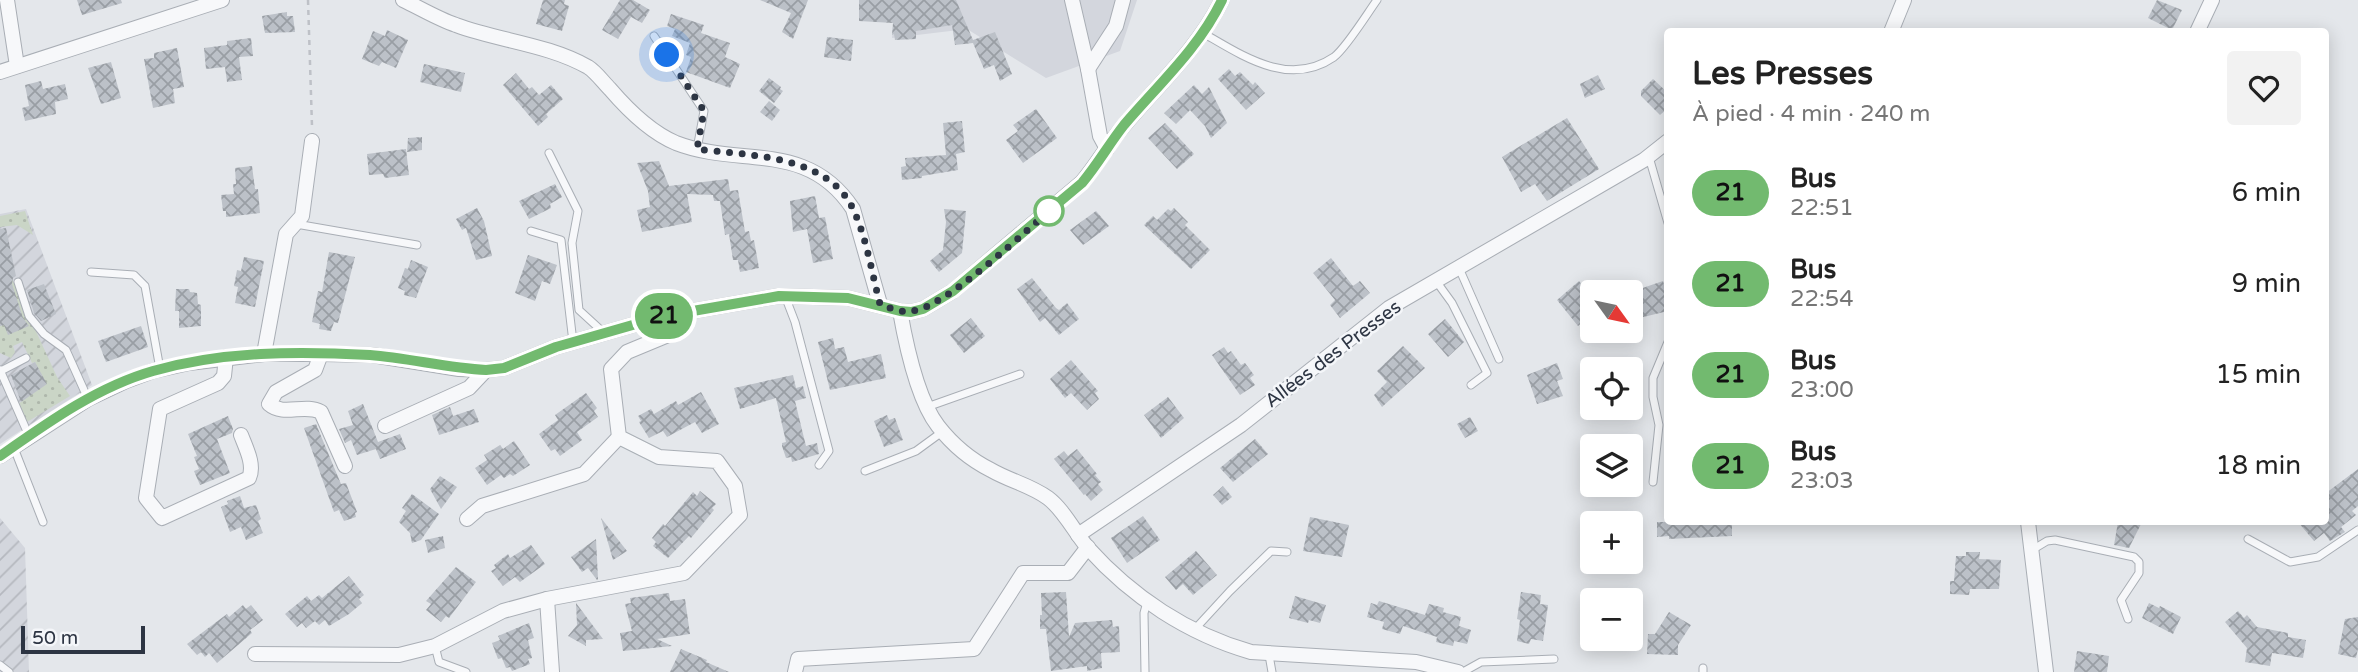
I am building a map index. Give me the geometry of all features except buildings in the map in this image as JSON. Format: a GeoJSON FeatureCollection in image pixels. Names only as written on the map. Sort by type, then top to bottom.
{"type":"FeatureCollection","features":[{"type":"Feature","properties":{"kind":"street"},"geometry":{"type":"LineString","coordinates":[[7,0],[17,66]]}},
{"type":"Feature","properties":{"kind":"street"},"geometry":{"type":"LineString","coordinates":[[0,72],[222,0]]}},
{"type":"Feature","properties":{"kind":"street"},"geometry":{"type":"LineString","coordinates":[[403,0],[456,26],[533,46],[592,69],[629,111],[674,142],[697,149],[789,162],[807,168],[835,186],[853,209],[880,304]]}},
{"type":"Feature","properties":{"kind":"street"},"geometry":{"type":"LineString","coordinates":[[1072,0],[1100,136],[1107,149]]}},
{"type":"Feature","properties":{"kind":"street"},"geometry":{"type":"LineString","coordinates":[[1088,69],[1116,26],[1123,0]]}},
{"type":"Feature","properties":{"kind":"street"},"geometry":{"type":"LineString","coordinates":[[0,456],[88,400],[126,381],[160,370],[226,357],[264,354],[372,355],[486,370],[504,368],[603,332],[664,316],[785,296],[848,298],[900,311],[923,309],[953,291],[1082,183],[1118,133],[1203,33],[1222,0]]}},
{"type":"Feature","properties":{"kind":"street"},"geometry":{"type":"LineString","coordinates":[[1893,28],[1905,0]]}},
{"type":"Feature","properties":{"kind":"street"},"geometry":{"type":"LineString","coordinates":[[2199,28],[2212,0]]}},
{"type":"Feature","properties":{"kind":"street"},"geometry":{"type":"LineString","coordinates":[[264,354],[286,234],[302,216],[312,141]]}},
{"type":"Feature","properties":{"kind":"street","name":"Allées des Presses"},"geometry":{"type":"LineString","coordinates":[[1078,535],[1241,425],[1389,308],[1649,156],[1664,144]]}},
{"type":"Feature","properties":{"kind":"street"},"geometry":{"type":"LineString","coordinates":[[900,311],[909,350],[928,407],[943,432],[969,457],[1050,499],[1088,547],[1120,580],[1168,616],[1233,647],[1269,655],[1416,662],[1436,669],[1458,672]]}},
{"type":"Feature","properties":{"kind":"street"},"geometry":{"type":"LineString","coordinates":[[620,437],[611,369],[627,352],[668,335],[664,316]]}},
{"type":"Feature","properties":{"kind":"street"},"geometry":{"type":"LineString","coordinates":[[321,354],[316,370],[276,392],[269,404],[283,411],[313,408],[321,412],[345,466]]}},
{"type":"Feature","properties":{"kind":"street"},"geometry":{"type":"LineString","coordinates":[[226,357],[224,376],[218,383],[160,409],[146,498],[162,518],[249,478],[252,474],[251,464],[241,435]]}},
{"type":"Feature","properties":{"kind":"street"},"geometry":{"type":"LineString","coordinates":[[385,426],[469,388],[486,370]]}},
{"type":"Feature","properties":{"kind":"street"},"geometry":{"type":"LineString","coordinates":[[467,519],[482,506],[584,474],[620,437]]}},
{"type":"Feature","properties":{"kind":"street"},"geometry":{"type":"LineString","coordinates":[[255,654],[399,655],[435,646],[503,611],[547,599],[684,573],[740,514],[735,486],[716,461],[659,457],[620,437]]}},
{"type":"Feature","properties":{"kind":"street"},"geometry":{"type":"LineString","coordinates":[[2028,525],[2046,672]]}},
{"type":"Feature","properties":{"kind":"street"},"geometry":{"type":"LineString","coordinates":[[795,672],[798,659],[974,649],[1023,573],[1068,573],[1088,547]]}},
{"type":"Feature","properties":{"kind":"street"},"geometry":{"type":"LineString","coordinates":[[547,599],[552,672]]}},
{"type":"Feature","properties":{"kind":"lane"},"geometry":{"type":"LineString","coordinates":[[1203,33],[1253,62],[1291,71],[1310,69],[1335,56],[1377,0]]}},
{"type":"Feature","properties":{"kind":"lane"},"geometry":{"type":"LineString","coordinates":[[654,36],[704,111],[697,149]]}},
{"type":"Feature","properties":{"kind":"lane"},"geometry":{"type":"LineString","coordinates":[[549,153],[578,211],[572,243],[579,310],[603,332]]}},
{"type":"Feature","properties":{"kind":"lane"},"geometry":{"type":"LineString","coordinates":[[1649,156],[1664,209]]}},
{"type":"Feature","properties":{"kind":"lane"},"geometry":{"type":"LineString","coordinates":[[295,224],[417,245]]}},
{"type":"Feature","properties":{"kind":"lane"},"geometry":{"type":"LineString","coordinates":[[531,231],[561,240],[573,342]]}},
{"type":"Feature","properties":{"kind":"lane"},"geometry":{"type":"LineString","coordinates":[[1458,268],[1499,359]]}},
{"type":"Feature","properties":{"kind":"lane"},"geometry":{"type":"LineString","coordinates":[[91,272],[134,275],[145,286],[160,370]]}},
{"type":"Feature","properties":{"kind":"lane"},"geometry":{"type":"LineString","coordinates":[[1436,281],[1452,303],[1487,373],[1471,385]]}},
{"type":"Feature","properties":{"kind":"lane"},"geometry":{"type":"LineString","coordinates":[[18,282],[29,317],[44,334],[66,350],[88,400]]}},
{"type":"Feature","properties":{"kind":"lane"},"geometry":{"type":"LineString","coordinates":[[785,296],[795,321],[829,451],[819,465]]}},
{"type":"Feature","properties":{"kind":"lane"},"geometry":{"type":"LineString","coordinates":[[1653,482],[1659,425],[1653,378],[1664,354]]}},
{"type":"Feature","properties":{"kind":"lane"},"geometry":{"type":"LineString","coordinates":[[26,358],[0,371],[29,436]]}},
{"type":"Feature","properties":{"kind":"lane"},"geometry":{"type":"LineString","coordinates":[[928,407],[1020,374]]}},
{"type":"Feature","properties":{"kind":"lane"},"geometry":{"type":"LineString","coordinates":[[865,471],[916,451],[943,432]]}},
{"type":"Feature","properties":{"kind":"lane"},"geometry":{"type":"LineString","coordinates":[[13,447],[43,522]]}},
{"type":"Feature","properties":{"kind":"lane"},"geometry":{"type":"LineString","coordinates":[[2248,539],[2290,562],[2318,557],[2358,530]]}},
{"type":"Feature","properties":{"kind":"lane"},"geometry":{"type":"LineString","coordinates":[[2032,550],[2047,541],[2055,540],[2134,556],[2139,562],[2139,573],[2121,600],[2128,619]]}},
{"type":"Feature","properties":{"kind":"lane"},"geometry":{"type":"LineString","coordinates":[[1195,629],[1271,551],[1287,552]]}},
{"type":"Feature","properties":{"kind":"lane"},"geometry":{"type":"LineString","coordinates":[[1145,672],[1144,613],[1147,602]]}},
{"type":"Feature","properties":{"kind":"lane"},"geometry":{"type":"LineString","coordinates":[[435,646],[439,662],[466,672]]}},
{"type":"Feature","properties":{"kind":"lane"},"geometry":{"type":"LineString","coordinates":[[1269,655],[1272,672]]}},
{"type":"Feature","properties":{"kind":"lane"},"geometry":{"type":"LineString","coordinates":[[1463,672],[1481,662],[1554,659]]}},
{"type":"Feature","properties":{"kind":"lane"},"geometry":{"type":"LineString","coordinates":[[0,664],[9,672]]}},
{"type":"Feature","properties":{"kind":"path"},"geometry":{"type":"LineString","coordinates":[[308,0],[312,141]]}},
{"type":"Feature","properties":{"kind":"shaded area"},"geometry":{"type":"Polygon","coordinates":[[[895,0],[1137,0],[1120,51],[1046,78],[967,29],[892,38],[895,0]]]}},
{"type":"Feature","properties":{"kind":"shaded area"},"geometry":{"type":"Polygon","coordinates":[[[26,209],[92,385],[0,444],[0,214],[26,209]]]}},
{"type":"Feature","properties":{"kind":"shaded area"},"geometry":{"type":"Polygon","coordinates":[[[0,518],[25,548],[29,672],[0,672],[0,518]]]}},
{"type":"Feature","properties":{"kind":"green space"},"geometry":{"type":"Polygon","coordinates":[[[25,211],[33,235],[17,225],[0,227],[0,216],[25,211]]]}},
{"type":"Feature","properties":{"kind":"green space"},"geometry":{"type":"Polygon","coordinates":[[[12,279],[57,377],[70,396],[27,422],[18,404],[46,384],[22,342],[13,346],[15,352],[11,358],[0,353],[0,326],[12,320],[12,279]]]}},
{"type":"Feature","properties":{"kind":"bus line","name":"21"},"geometry":{"type":"LineString","coordinates":[[0,456],[53,420],[126,381],[188,363],[264,354],[372,355],[459,369],[486,370],[504,368],[556,347],[664,316],[779,296],[848,298],[900,311],[923,309],[953,291],[1082,183],[1118,133],[1209,25],[1222,0]]}},
{"type":"Feature","properties":{"kind":"route"},"geometry":{"type":"LineString","coordinates":[[667,55],[704,111],[697,149],[789,162],[824,177],[845,196],[859,224],[880,304],[911,312],[937,302],[1057,204],[1049,211]]}}]}
